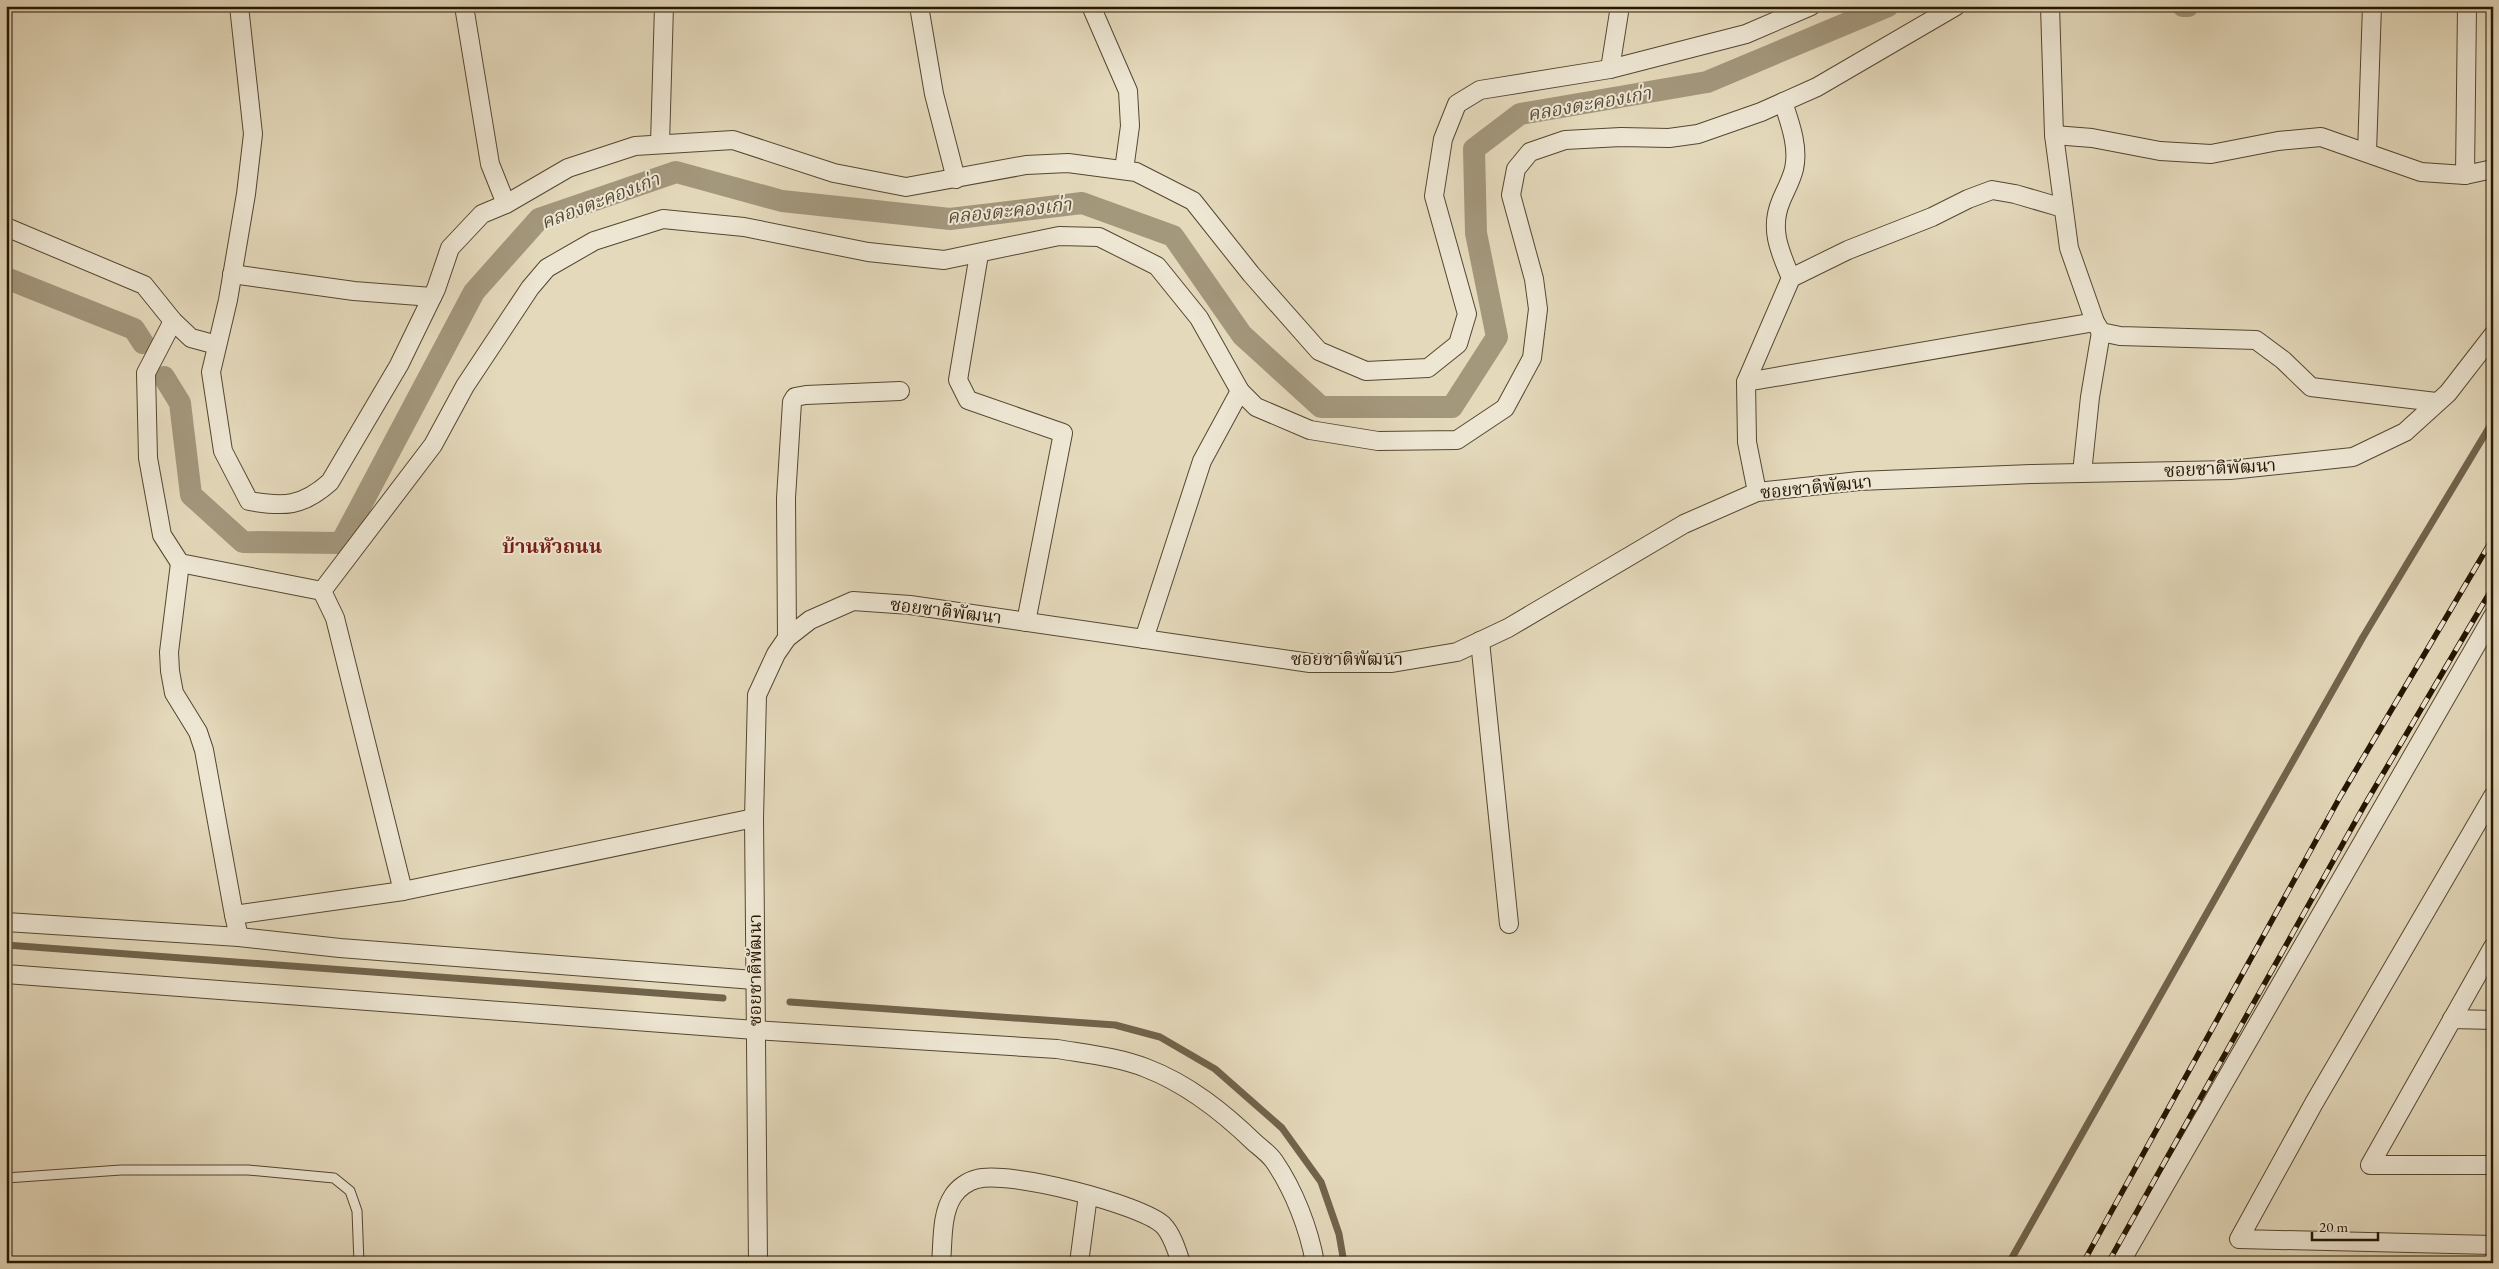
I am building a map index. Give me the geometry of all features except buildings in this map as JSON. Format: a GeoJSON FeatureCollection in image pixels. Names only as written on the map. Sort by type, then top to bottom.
{"type":"FeatureCollection","features":[{"type":"Feature","properties":{"kind":"street"},"geometry":{"type":"LineString","coordinates":[[239,6],[253,134],[246,194],[232,274],[211,372],[223,451],[249,501],[278,506],[313,497],[330,482],[399,365],[432,297],[450,248],[482,214],[506,204],[568,168],[635,146],[733,140],[834,174],[906,187],[1026,165],[1068,163],[1136,172],[1193,201],[1252,274],[1319,351],[1366,371],[1428,368],[1458,344],[1467,314],[1434,196],[1442,139],[1457,104],[1480,90],[1610,69],[1746,34],[1811,6]]}},
{"type":"Feature","properties":{"kind":"street"},"geometry":{"type":"LineString","coordinates":[[464,6],[490,164],[506,204]]}},
{"type":"Feature","properties":{"kind":"street"},"geometry":{"type":"LineString","coordinates":[[660,144],[664,6]]}},
{"type":"Feature","properties":{"kind":"street"},"geometry":{"type":"LineString","coordinates":[[919,6],[934,94],[956,179]]}},
{"type":"Feature","properties":{"kind":"street"},"geometry":{"type":"LineString","coordinates":[[1091,6],[1128,91],[1130,126],[1124,170]]}},
{"type":"Feature","properties":{"kind":"street"},"geometry":{"type":"LineString","coordinates":[[1610,69],[1620,6]]}},
{"type":"Feature","properties":{"kind":"street"},"geometry":{"type":"LineString","coordinates":[[322,591],[432,445],[465,386],[530,288],[548,268],[594,241],[663,219],[744,227],[868,252],[944,260],[1059,236],[1099,237],[1157,266],[1199,318],[1240,390],[1256,407],[1310,430],[1378,441],[1457,440],[1505,408],[1532,358],[1538,309],[1534,279],[1511,195],[1516,170],[1530,152],[1565,140],[1621,137],[1669,138],[1698,134],[1817,87],[1956,6]]}},
{"type":"Feature","properties":{"kind":"street"},"geometry":{"type":"LineString","coordinates":[[2050,6],[2054,135],[2069,248],[2098,327],[2082,473]]}},
{"type":"Feature","properties":{"kind":"street"},"geometry":{"type":"LineString","coordinates":[[2367,152],[2372,6]]}},
{"type":"Feature","properties":{"kind":"street"},"geometry":{"type":"LineString","coordinates":[[2465,175],[2467,6]]}},
{"type":"Feature","properties":{"kind":"street"},"geometry":{"type":"LineString","coordinates":[[1783,102],[1795,148],[1794,169],[1776,216],[1775,232],[1780,255],[1791,278]]}},
{"type":"Feature","properties":{"kind":"street"},"geometry":{"type":"LineString","coordinates":[[2054,135],[2092,138],[2160,151],[2211,154],[2278,141],[2321,138],[2367,152],[2421,172],[2465,175],[2493,169]]}},
{"type":"Feature","properties":{"kind":"street"},"geometry":{"type":"LineString","coordinates":[[1756,492],[1746,442],[1746,382],[1791,278],[1848,250],[1932,217],[1968,199],[1992,190],[2015,194],[2064,208]]}},
{"type":"Feature","properties":{"kind":"street"},"geometry":{"type":"LineString","coordinates":[[6,227],[144,284],[173,321],[191,338],[217,345]]}},
{"type":"Feature","properties":{"kind":"street"},"geometry":{"type":"LineString","coordinates":[[979,254],[958,380],[968,400],[1063,434],[1026,622]]}},
{"type":"Feature","properties":{"kind":"street"},"geometry":{"type":"LineString","coordinates":[[232,274],[354,291],[432,297]]}},
{"type":"Feature","properties":{"kind":"street"},"geometry":{"type":"LineString","coordinates":[[173,321],[146,373],[148,458],[162,535],[180,563],[169,652],[170,671],[174,693],[198,732],[204,750],[239,937]]}},
{"type":"Feature","properties":{"kind":"street"},"geometry":{"type":"LineString","coordinates":[[1746,382],[2098,327],[2120,336],[2256,340],[2283,360],[2310,387],[2436,402]]}},
{"type":"Feature","properties":{"kind":"street","name":"ซอยชาติพัฒนา"},"geometry":{"type":"LineString","coordinates":[[758,1263],[754,980],[754,818],[757,695],[776,654],[787,638],[810,620],[853,601],[910,605],[1310,663],[1392,664],[1457,652],[1508,628],[1684,524],[1756,492],[1859,481],[2230,470],[2353,457],[2405,432],[2448,393],[2493,335]]}},
{"type":"Feature","properties":{"kind":"street"},"geometry":{"type":"LineString","coordinates":[[1144,639],[1202,461],[1240,390]]}},
{"type":"Feature","properties":{"kind":"street"},"geometry":{"type":"LineString","coordinates":[[787,638],[786,498],[792,402],[795,398],[806,395],[900,391]]}},
{"type":"Feature","properties":{"kind":"street"},"geometry":{"type":"LineString","coordinates":[[180,563],[322,591]]}},
{"type":"Feature","properties":{"kind":"street"},"geometry":{"type":"LineString","coordinates":[[322,591],[335,618],[403,891]]}},
{"type":"Feature","properties":{"kind":"street"},"geometry":{"type":"LineString","coordinates":[[2120,1263],[2493,616]]}},
{"type":"Feature","properties":{"kind":"street"},"geometry":{"type":"LineString","coordinates":[[1480,641],[1509,924]]}},
{"type":"Feature","properties":{"kind":"street"},"geometry":{"type":"LineString","coordinates":[[2493,796],[2314,1103],[2238,1239],[2493,1245]]}},
{"type":"Feature","properties":{"kind":"street"},"geometry":{"type":"LineString","coordinates":[[234,915],[403,891],[754,818]]}},
{"type":"Feature","properties":{"kind":"street"},"geometry":{"type":"LineString","coordinates":[[6,922],[239,937],[340,948],[754,980]]}},
{"type":"Feature","properties":{"kind":"street"},"geometry":{"type":"LineString","coordinates":[[2493,947],[2370,1164],[2493,1165]]}},
{"type":"Feature","properties":{"kind":"street"},"geometry":{"type":"LineString","coordinates":[[6,974],[755,1030],[1057,1049],[1107,1057],[1145,1068],[1173,1080],[1198,1095],[1242,1130],[1274,1160],[1298,1209],[1312,1247],[1315,1263]]}},
{"type":"Feature","properties":{"kind":"street"},"geometry":{"type":"LineString","coordinates":[[2452,1019],[2493,1020]]}},
{"type":"Feature","properties":{"kind":"street"},"geometry":{"type":"LineString","coordinates":[[941,1263],[946,1213],[953,1196],[965,1184],[978,1178],[1006,1177],[1088,1195],[1146,1214],[1164,1226],[1181,1263]]}},
{"type":"Feature","properties":{"kind":"street"},"geometry":{"type":"LineString","coordinates":[[1079,1263],[1088,1195]]}},
{"type":"Feature","properties":{"kind":"lane"},"geometry":{"type":"LineString","coordinates":[[6,1178],[122,1170],[248,1170],[334,1178],[350,1191],[357,1211],[359,1263]]}},
{"type":"Feature","properties":{"kind":"waterway","name":"คลองตะคองเก่า"},"geometry":{"type":"LineString","coordinates":[[164,377],[180,403],[191,495],[243,542],[341,543],[474,292],[539,219],[676,172],[782,201],[950,219],[1082,203],[1173,236],[1242,335],[1321,407],[1452,407],[1497,337],[1476,233],[1474,149],[1520,114],[1707,82],[1888,6]]}},
{"type":"Feature","properties":{"kind":"waterway","name":"คลองตะคองเก่า"},"geometry":{"type":"LineString","coordinates":[[2183,6],[2188,6]]}},
{"type":"Feature","properties":{"kind":"waterway","name":"คลองตะคองเก่า"},"geometry":{"type":"LineString","coordinates":[[6,278],[134,329],[143,343]]}},
{"type":"Feature","properties":{"kind":"waterway"},"geometry":{"type":"LineString","coordinates":[[2009,1263],[2363,637],[2493,421]]}},
{"type":"Feature","properties":{"kind":"waterway"},"geometry":{"type":"LineString","coordinates":[[6,945],[723,998]]}},
{"type":"Feature","properties":{"kind":"waterway"},"geometry":{"type":"LineString","coordinates":[[790,1002],[1115,1025],[1160,1037],[1215,1069],[1282,1128],[1321,1182],[1339,1234],[1344,1263]]}},
{"type":"Feature","properties":{"kind":"railway"},"geometry":{"type":"LineString","coordinates":[[2083,1263],[2340,797],[2493,538]]}},
{"type":"Feature","properties":{"kind":"railway"},"geometry":{"type":"LineString","coordinates":[[2108,1263],[2364,806],[2493,587]]}},
{"type":"Feature","properties":{"kind":"district","name":"บ้านหัวถนน"},"geometry":{"type":"Point","coordinates":[552,546]}}]}
